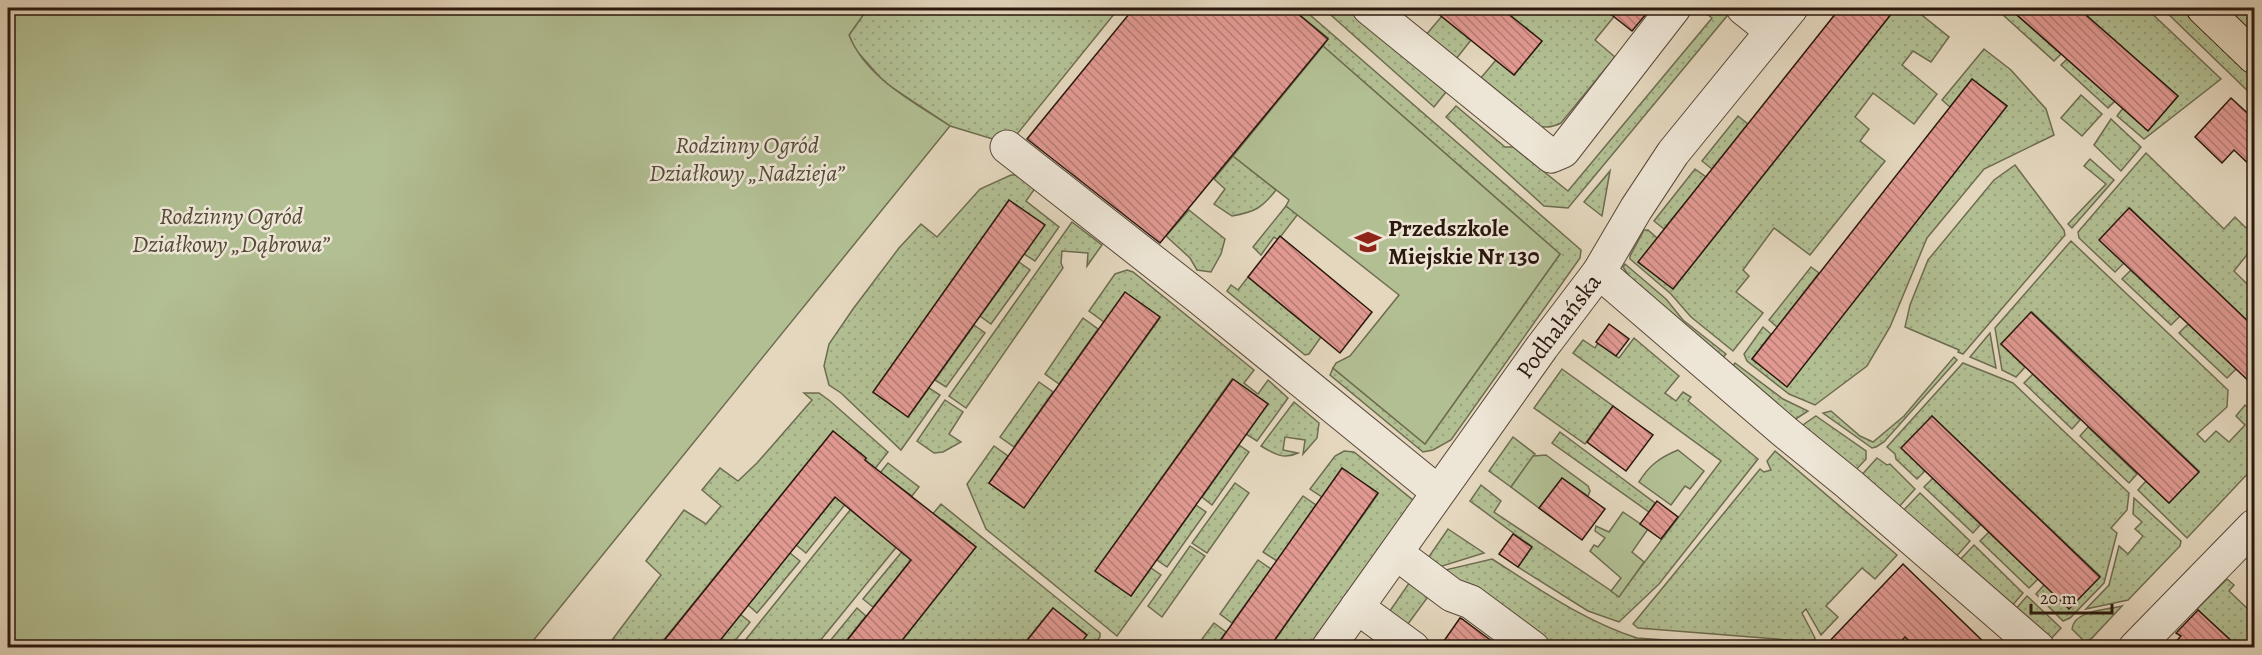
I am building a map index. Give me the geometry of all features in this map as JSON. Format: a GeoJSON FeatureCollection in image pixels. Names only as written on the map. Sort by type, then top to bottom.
{"type":"FeatureCollection","features":[{"type":"Feature","properties":{"kind":"main road"},"geometry":{"type":"LineString","coordinates":[[2203,8],[2254,57]]}},
{"type":"Feature","properties":{"kind":"street"},"geometry":{"type":"LineString","coordinates":[[1369,8],[1551,156],[1563,151],[1674,8]]}},
{"type":"Feature","properties":{"kind":"street"},"geometry":{"type":"LineString","coordinates":[[1743,8],[1782,19]]}},
{"type":"Feature","properties":{"kind":"street","name":"Podhalańska"},"geometry":{"type":"LineString","coordinates":[[1328,648],[1542,347],[1599,272],[1636,209],[1673,153],[1782,19]]}},
{"type":"Feature","properties":{"kind":"street"},"geometry":{"type":"LineString","coordinates":[[1007,147],[1201,299],[1438,492]]}},
{"type":"Feature","properties":{"kind":"street"},"geometry":{"type":"LineString","coordinates":[[1599,272],[2038,648]]}},
{"type":"Feature","properties":{"kind":"street"},"geometry":{"type":"LineString","coordinates":[[2134,648],[2254,526]]}},
{"type":"Feature","properties":{"kind":"street"},"geometry":{"type":"LineString","coordinates":[[1396,554],[1452,595],[1471,602],[1533,648]]}},
{"type":"Feature","properties":{"kind":"street"},"geometry":{"type":"LineString","coordinates":[[1357,607],[1413,648]]}},
{"type":"Feature","properties":{"kind":"green space"},"geometry":{"type":"Polygon","coordinates":[[[8,8],[868,8],[849,35],[857,50],[867,64],[892,88],[950,126],[528,647],[8,647],[8,8]]]}},
{"type":"Feature","properties":{"kind":"green space"},"geometry":{"type":"Polygon","coordinates":[[[868,8],[1119,8],[1009,144],[950,126],[885,83],[855,49],[849,35],[868,8]]]}},
{"type":"Feature","properties":{"kind":"green space"},"geometry":{"type":"Polygon","coordinates":[[[1291,8],[1302,8],[1581,250],[1580,258],[1451,440],[1433,450],[1423,452],[1330,375],[1333,368],[1425,444],[1560,254],[1323,46],[1328,38],[1291,8]]]}},
{"type":"Feature","properties":{"kind":"green space"},"geometry":{"type":"Polygon","coordinates":[[[1323,8],[1347,8],[1446,92],[1434,107],[1323,8]]]}},
{"type":"Feature","properties":{"kind":"green space"},"geometry":{"type":"Polygon","coordinates":[[[1501,8],[1621,8],[1595,40],[1615,57],[1561,123],[1547,127],[1533,125],[1480,79],[1496,60],[1514,75],[1542,41],[1501,8]]]}},
{"type":"Feature","properties":{"kind":"green space"},"geometry":{"type":"Polygon","coordinates":[[[1699,8],[1718,8],[1727,16],[1568,208],[1544,206],[1446,117],[1456,106],[1505,147],[1513,147],[1568,191],[1712,18],[1699,8]]]}},
{"type":"Feature","properties":{"kind":"green space"},"geometry":{"type":"Polygon","coordinates":[[[1894,8],[1913,8],[1949,37],[1931,62],[1913,51],[1902,65],[1937,94],[1914,124],[1873,93],[1855,117],[1869,129],[1860,141],[1885,161],[1810,255],[1774,228],[1743,270],[1749,276],[1736,292],[1763,313],[1733,351],[1691,317],[1671,294],[1630,259],[1630,256],[1644,230],[1648,230],[1657,238],[1673,289],[1894,8]]]}},
{"type":"Feature","properties":{"kind":"green space"},"geometry":{"type":"Polygon","coordinates":[[[2009,8],[2061,54],[2054,61],[2002,14],[2009,8]]]}},
{"type":"Feature","properties":{"kind":"green space"},"geometry":{"type":"Polygon","coordinates":[[[2078,8],[2146,8],[2221,79],[2144,139],[2117,116],[2123,108],[2148,130],[2178,96],[2078,8]]]}},
{"type":"Feature","properties":{"kind":"green space"},"geometry":{"type":"Polygon","coordinates":[[[2162,8],[2182,8],[2254,78],[2254,97],[2162,8]]]}},
{"type":"Feature","properties":{"kind":"green space"},"geometry":{"type":"Polygon","coordinates":[[[2224,8],[2254,8],[2254,37],[2224,8]]]}},
{"type":"Feature","properties":{"kind":"green space"},"geometry":{"type":"Polygon","coordinates":[[[1442,16],[1471,40],[1456,59],[1426,35],[1442,16]]]}},
{"type":"Feature","properties":{"kind":"green space","name":"Przedszkole Miejskie Nr 130"},"geometry":{"type":"Polygon","coordinates":[[[1323,46],[1560,254],[1425,444],[1333,368],[1336,363],[1350,356],[1399,295],[1286,206],[1289,200],[1233,156],[1323,46]]]}},
{"type":"Feature","properties":{"kind":"green space"},"geometry":{"type":"Polygon","coordinates":[[[1984,49],[2011,70],[2046,109],[2054,135],[1984,169],[1927,238],[1890,327],[1867,366],[1815,405],[1789,394],[1747,361],[1744,354],[1763,327],[1771,334],[1752,359],[1787,386],[2007,106],[1972,79],[1950,107],[1942,100],[1984,49]]]}},
{"type":"Feature","properties":{"kind":"green space"},"geometry":{"type":"Polygon","coordinates":[[[2067,59],[2115,101],[2108,108],[2061,65],[2067,59]]]}},
{"type":"Feature","properties":{"kind":"green space"},"geometry":{"type":"Polygon","coordinates":[[[2081,95],[2102,114],[2082,136],[2061,118],[2081,95]]]}},
{"type":"Feature","properties":{"kind":"green space"},"geometry":{"type":"Polygon","coordinates":[[[1738,116],[1748,124],[1712,169],[1702,161],[1738,116]]]}},
{"type":"Feature","properties":{"kind":"green space"},"geometry":{"type":"Polygon","coordinates":[[[2111,119],[2141,147],[2121,171],[2094,145],[2111,119]]]}},
{"type":"Feature","properties":{"kind":"green space"},"geometry":{"type":"Polygon","coordinates":[[[2146,153],[2224,229],[2235,217],[2246,228],[2253,221],[2254,246],[2234,271],[2254,291],[2254,327],[2130,208],[2124,263],[2115,272],[2079,238],[2078,232],[2146,153]]]}},
{"type":"Feature","properties":{"kind":"green space"},"geometry":{"type":"Polygon","coordinates":[[[1233,156],[1276,190],[1257,208],[1232,216],[1214,204],[1225,189],[1214,179],[1233,156]]]}},
{"type":"Feature","properties":{"kind":"green space"},"geometry":{"type":"Polygon","coordinates":[[[2090,159],[2114,180],[2072,228],[2068,224],[2106,184],[2084,166],[2090,159]]]}},
{"type":"Feature","properties":{"kind":"green space"},"geometry":{"type":"Polygon","coordinates":[[[2015,165],[2064,230],[2065,235],[1963,354],[1958,352],[1959,350],[1905,327],[1910,305],[1928,260],[1994,180],[2015,165]]]}},
{"type":"Feature","properties":{"kind":"green space"},"geometry":{"type":"Polygon","coordinates":[[[1695,169],[1706,177],[1664,229],[1654,221],[1695,169]]]}},
{"type":"Feature","properties":{"kind":"green space"},"geometry":{"type":"Polygon","coordinates":[[[1610,171],[1602,216],[1584,202],[1610,171]]]}},
{"type":"Feature","properties":{"kind":"green space"},"geometry":{"type":"Polygon","coordinates":[[[1011,175],[1021,175],[1036,187],[1026,201],[1059,227],[1035,261],[1024,254],[1009,200],[873,392],[908,417],[929,388],[940,395],[901,450],[841,393],[829,385],[824,366],[829,344],[899,248],[921,224],[937,237],[980,189],[1011,175]]]}},
{"type":"Feature","properties":{"kind":"green space"},"geometry":{"type":"Polygon","coordinates":[[[1286,206],[1298,214],[1278,240],[1274,237],[1261,255],[1253,247],[1286,206]]]}},
{"type":"Feature","properties":{"kind":"green space"},"geometry":{"type":"Polygon","coordinates":[[[1189,210],[1225,239],[1221,254],[1211,272],[1197,270],[1190,258],[1166,236],[1189,210]]]}},
{"type":"Feature","properties":{"kind":"green space"},"geometry":{"type":"Polygon","coordinates":[[[1072,222],[1102,245],[1087,266],[1088,253],[1062,251],[1063,268],[966,408],[949,396],[1072,222]]]}},
{"type":"Feature","properties":{"kind":"green space"},"geometry":{"type":"Polygon","coordinates":[[[2071,241],[2228,390],[2227,407],[2197,434],[2205,442],[2216,431],[2229,442],[2245,425],[2236,416],[2245,405],[2254,414],[2254,467],[2187,538],[2138,490],[2146,481],[2169,503],[2199,471],[2032,312],[2001,344],[2025,367],[2016,377],[2002,370],[1995,328],[2071,241]]]}},
{"type":"Feature","properties":{"kind":"green space"},"geometry":{"type":"Polygon","coordinates":[[[1019,262],[1030,270],[991,324],[980,316],[1019,262]]]}},
{"type":"Feature","properties":{"kind":"green space"},"geometry":{"type":"Polygon","coordinates":[[[1625,264],[1666,299],[1683,320],[1726,354],[1717,364],[1637,289],[1623,267],[1625,264]]]}},
{"type":"Feature","properties":{"kind":"green space"},"geometry":{"type":"Polygon","coordinates":[[[1811,267],[1819,273],[1777,327],[1769,320],[1811,267]]]}},
{"type":"Feature","properties":{"kind":"green space"},"geometry":{"type":"Polygon","coordinates":[[[1127,270],[1133,272],[1254,370],[1244,383],[1258,394],[1268,380],[1288,398],[1257,441],[1246,434],[1268,404],[1232,379],[1096,570],[1131,596],[1151,568],[1161,575],[1117,636],[986,529],[967,484],[994,446],[1008,456],[989,483],[1024,507],[1160,318],[1125,293],[1104,322],[1089,311],[1115,274],[1127,270]]]}},
{"type":"Feature","properties":{"kind":"green space"},"geometry":{"type":"Polygon","coordinates":[[[2131,270],[2180,316],[2171,325],[2122,279],[2131,270]]]}},
{"type":"Feature","properties":{"kind":"green space"},"geometry":{"type":"Polygon","coordinates":[[[1248,277],[1321,337],[1309,354],[1305,355],[1227,291],[1231,285],[1238,290],[1248,277]]]}},
{"type":"Feature","properties":{"kind":"green space"},"geometry":{"type":"Polygon","coordinates":[[[1083,318],[1098,329],[1059,384],[1045,374],[1083,318]]]}},
{"type":"Feature","properties":{"kind":"green space"},"geometry":{"type":"Polygon","coordinates":[[[2188,324],[2236,369],[2227,378],[2179,333],[2188,324]]]}},
{"type":"Feature","properties":{"kind":"green space"},"geometry":{"type":"Polygon","coordinates":[[[974,325],[985,333],[946,387],[935,380],[974,325]]]}},
{"type":"Feature","properties":{"kind":"green space"},"geometry":{"type":"Polygon","coordinates":[[[1990,333],[1996,368],[1970,357],[1990,333]]]}},
{"type":"Feature","properties":{"kind":"green space"},"geometry":{"type":"Polygon","coordinates":[[[1634,338],[1679,376],[1665,393],[1676,401],[1683,392],[1691,397],[1688,401],[1758,459],[1659,584],[1619,622],[1588,611],[1518,567],[1531,546],[1470,501],[1481,485],[1501,501],[1494,512],[1619,596],[1721,461],[1573,353],[1583,340],[1595,348],[1598,343],[1619,358],[1634,338]]]}},
{"type":"Feature","properties":{"kind":"green space"},"geometry":{"type":"Polygon","coordinates":[[[1954,357],[1957,360],[1884,442],[1876,447],[1872,448],[1823,413],[1831,411],[1860,436],[1873,442],[1904,416],[1954,357]]]}},
{"type":"Feature","properties":{"kind":"green space"},"geometry":{"type":"Polygon","coordinates":[[[1735,363],[1783,399],[1808,411],[1788,424],[1728,373],[1735,363]]]}},
{"type":"Feature","properties":{"kind":"green space"},"geometry":{"type":"Polygon","coordinates":[[[1963,363],[2013,383],[2129,493],[2127,510],[2111,528],[2117,533],[2104,583],[2070,618],[2063,621],[2036,594],[2044,585],[2100,576],[1932,416],[1925,471],[1917,479],[1887,447],[1963,363]]]}},
{"type":"Feature","properties":{"kind":"green space"},"geometry":{"type":"Polygon","coordinates":[[[1562,369],[1613,406],[1585,444],[1534,408],[1562,369]]]}},
{"type":"Feature","properties":{"kind":"green space"},"geometry":{"type":"Polygon","coordinates":[[[2033,374],[2080,420],[2072,429],[2024,383],[2033,374]]]}},
{"type":"Feature","properties":{"kind":"green space"},"geometry":{"type":"Polygon","coordinates":[[[1039,382],[1053,392],[1014,447],[1000,437],[1039,382]]]}},
{"type":"Feature","properties":{"kind":"green space"},"geometry":{"type":"Polygon","coordinates":[[[804,393],[819,393],[888,452],[855,494],[844,485],[866,458],[833,431],[658,647],[606,648],[661,575],[646,561],[684,510],[706,524],[721,506],[702,490],[720,468],[738,481],[757,463],[812,400],[804,393]]]}},
{"type":"Feature","properties":{"kind":"green space"},"geometry":{"type":"Polygon","coordinates":[[[945,400],[963,412],[949,434],[961,442],[943,452],[934,453],[917,441],[945,400]]]}},
{"type":"Feature","properties":{"kind":"green space"},"geometry":{"type":"Polygon","coordinates":[[[1294,402],[1319,423],[1317,438],[1303,454],[1305,440],[1285,437],[1283,450],[1298,453],[1288,456],[1279,455],[1261,446],[1294,402]]]}},
{"type":"Feature","properties":{"kind":"green space"},"geometry":{"type":"Polygon","coordinates":[[[1816,416],[1866,451],[1866,459],[1852,474],[1797,429],[1816,416]]]}},
{"type":"Feature","properties":{"kind":"green space"},"geometry":{"type":"Polygon","coordinates":[[[2088,427],[2137,474],[2129,483],[2080,436],[2088,427]]]}},
{"type":"Feature","properties":{"kind":"green space"},"geometry":{"type":"Polygon","coordinates":[[[1560,432],[1655,503],[1649,512],[1552,443],[1560,432]]]}},
{"type":"Feature","properties":{"kind":"green space"},"geometry":{"type":"Polygon","coordinates":[[[1513,437],[1535,454],[1511,487],[1489,471],[1513,437]]]}},
{"type":"Feature","properties":{"kind":"green space"},"geometry":{"type":"Polygon","coordinates":[[[1239,445],[1249,452],[1212,505],[1202,497],[1239,445]]]}},
{"type":"Feature","properties":{"kind":"green space"},"geometry":{"type":"Polygon","coordinates":[[[1678,450],[1704,471],[1690,489],[1685,486],[1671,505],[1639,482],[1656,462],[1678,450]]]}},
{"type":"Feature","properties":{"kind":"green space"},"geometry":{"type":"Polygon","coordinates":[[[1344,451],[1354,452],[1414,501],[1319,647],[1269,648],[1378,494],[1342,468],[1322,497],[1310,489],[1335,456],[1344,451]]]}},
{"type":"Feature","properties":{"kind":"green space"},"geometry":{"type":"Polygon","coordinates":[[[1775,451],[1897,555],[1875,579],[1862,568],[1826,606],[1838,617],[1821,635],[1806,609],[1802,613],[1815,638],[1814,642],[1638,628],[1633,624],[1760,469],[1764,472],[1771,470],[1767,461],[1775,451]]]}},
{"type":"Feature","properties":{"kind":"green space"},"geometry":{"type":"Polygon","coordinates":[[[1546,455],[1588,486],[1590,491],[1588,496],[1562,478],[1539,508],[1511,487],[1533,456],[1546,455]]]}},
{"type":"Feature","properties":{"kind":"green space"},"geometry":{"type":"Polygon","coordinates":[[[1877,458],[1887,465],[1890,464],[1915,489],[1896,510],[1858,479],[1877,458]]]}},
{"type":"Feature","properties":{"kind":"green space"},"geometry":{"type":"Polygon","coordinates":[[[888,463],[919,487],[912,496],[893,482],[863,520],[882,536],[894,523],[907,534],[815,647],[739,648],[888,463]]]}},
{"type":"Feature","properties":{"kind":"green space"},"geometry":{"type":"Polygon","coordinates":[[[1933,478],[1981,524],[1973,533],[1924,487],[1933,478]]]}},
{"type":"Feature","properties":{"kind":"green space"},"geometry":{"type":"Polygon","coordinates":[[[1235,483],[1249,493],[1207,553],[1192,543],[1235,483]]]}},
{"type":"Feature","properties":{"kind":"green space"},"geometry":{"type":"Polygon","coordinates":[[[1920,493],[1970,541],[1954,559],[1901,513],[1920,493]]]}},
{"type":"Feature","properties":{"kind":"green space"},"geometry":{"type":"Polygon","coordinates":[[[838,494],[847,502],[806,553],[796,545],[838,494]]]}},
{"type":"Feature","properties":{"kind":"green space"},"geometry":{"type":"Polygon","coordinates":[[[1303,496],[1316,505],[1277,561],[1263,552],[1303,496]]]}},
{"type":"Feature","properties":{"kind":"green space"},"geometry":{"type":"Polygon","coordinates":[[[2134,498],[2181,541],[2180,546],[2128,600],[2086,609],[2109,585],[2119,546],[2128,554],[2143,536],[2135,529],[2142,522],[2133,514],[2134,498]]]}},
{"type":"Feature","properties":{"kind":"green space"},"geometry":{"type":"Polygon","coordinates":[[[941,504],[1100,633],[1100,637],[1092,647],[1077,647],[1053,608],[1021,647],[896,648],[976,547],[943,520],[921,547],[912,539],[941,504]]]}},
{"type":"Feature","properties":{"kind":"green space"},"geometry":{"type":"Polygon","coordinates":[[[1196,505],[1206,512],[1167,567],[1157,560],[1196,505]]]}},
{"type":"Feature","properties":{"kind":"green space"},"geometry":{"type":"Polygon","coordinates":[[[1623,512],[1648,529],[1632,552],[1644,562],[1619,597],[1611,591],[1621,578],[1590,551],[1594,545],[1598,547],[1605,538],[1595,531],[1596,526],[1609,532],[1623,512]]]}},
{"type":"Feature","properties":{"kind":"green space"},"geometry":{"type":"Polygon","coordinates":[[[1448,529],[1484,553],[1436,568],[1426,561],[1448,529]]]}},
{"type":"Feature","properties":{"kind":"green space"},"geometry":{"type":"Polygon","coordinates":[[[1989,532],[2038,579],[2029,588],[1980,541],[1989,532]]]}},
{"type":"Feature","properties":{"kind":"green space"},"geometry":{"type":"Polygon","coordinates":[[[1974,545],[2023,593],[2011,607],[1958,562],[1974,545]]]}},
{"type":"Feature","properties":{"kind":"green space"},"geometry":{"type":"Polygon","coordinates":[[[1190,546],[1205,556],[1162,617],[1148,606],[1190,546]]]}},
{"type":"Feature","properties":{"kind":"green space"},"geometry":{"type":"Polygon","coordinates":[[[905,548],[915,555],[873,607],[863,599],[905,548]]]}},
{"type":"Feature","properties":{"kind":"green space"},"geometry":{"type":"Polygon","coordinates":[[[790,553],[800,561],[757,613],[748,605],[790,553]]]}},
{"type":"Feature","properties":{"kind":"green space"},"geometry":{"type":"Polygon","coordinates":[[[1492,559],[1580,613],[1637,638],[1767,647],[1548,647],[1441,571],[1492,559]]]}},
{"type":"Feature","properties":{"kind":"green space"},"geometry":{"type":"Polygon","coordinates":[[[1258,560],[1271,569],[1232,623],[1220,614],[1258,560]]]}},
{"type":"Feature","properties":{"kind":"green space"},"geometry":{"type":"Polygon","coordinates":[[[1414,576],[1433,590],[1405,628],[1387,615],[1414,576]]]}},
{"type":"Feature","properties":{"kind":"green space"},"geometry":{"type":"Polygon","coordinates":[[[2227,579],[2234,585],[2229,591],[2254,615],[2252,623],[2254,647],[2238,647],[2197,609],[2227,579]]]}},
{"type":"Feature","properties":{"kind":"green space"},"geometry":{"type":"Polygon","coordinates":[[[2027,596],[2061,628],[2049,641],[2015,610],[2027,596]]]}},
{"type":"Feature","properties":{"kind":"green space"},"geometry":{"type":"Polygon","coordinates":[[[2122,606],[2091,639],[2084,641],[2072,629],[2074,623],[2085,614],[2122,606]]]}},
{"type":"Feature","properties":{"kind":"green space"},"geometry":{"type":"Polygon","coordinates":[[[857,608],[866,616],[841,647],[825,647],[857,608]]]}},
{"type":"Feature","properties":{"kind":"green space"},"geometry":{"type":"Polygon","coordinates":[[[740,614],[750,622],[730,647],[714,648],[740,614]]]}},
{"type":"Feature","properties":{"kind":"green space"},"geometry":{"type":"Polygon","coordinates":[[[1214,623],[1226,632],[1215,647],[1196,647],[1214,623]]]}},
{"type":"Feature","properties":{"kind":"building"},"geometry":{"type":"Polygon","coordinates":[[[1134,8],[1291,8],[1328,39],[1160,243],[1027,139],[1134,8]]]}},
{"type":"Feature","properties":{"kind":"building"},"geometry":{"type":"Polygon","coordinates":[[[1431,8],[1501,8],[1542,41],[1514,75],[1431,8]]]}},
{"type":"Feature","properties":{"kind":"building"},"geometry":{"type":"Polygon","coordinates":[[[1603,8],[1651,8],[1632,31],[1603,8]]]}},
{"type":"Feature","properties":{"kind":"building"},"geometry":{"type":"Polygon","coordinates":[[[1840,8],[1896,8],[1673,289],[1638,262],[1840,8]]]}},
{"type":"Feature","properties":{"kind":"building"},"geometry":{"type":"Polygon","coordinates":[[[2009,8],[2078,8],[2178,96],[2148,131],[2009,8]]]}},
{"type":"Feature","properties":{"kind":"building"},"geometry":{"type":"Polygon","coordinates":[[[1972,79],[2007,106],[1787,387],[1752,359],[1972,79]]]}},
{"type":"Feature","properties":{"kind":"building"},"geometry":{"type":"Polygon","coordinates":[[[2231,98],[2254,119],[2254,169],[2234,150],[2222,163],[2195,137],[2231,98]]]}},
{"type":"Feature","properties":{"kind":"building"},"geometry":{"type":"Polygon","coordinates":[[[1009,200],[1045,225],[908,417],[873,392],[1009,200]]]}},
{"type":"Feature","properties":{"kind":"building"},"geometry":{"type":"Polygon","coordinates":[[[2129,208],[2254,327],[2254,386],[2099,240],[2129,208]]]}},
{"type":"Feature","properties":{"kind":"building"},"geometry":{"type":"Polygon","coordinates":[[[1280,236],[1372,312],[1340,353],[1248,277],[1280,236]]]}},
{"type":"Feature","properties":{"kind":"building"},"geometry":{"type":"Polygon","coordinates":[[[1125,292],[1160,317],[1024,508],[989,483],[1125,292]]]}},
{"type":"Feature","properties":{"kind":"building"},"geometry":{"type":"Polygon","coordinates":[[[2031,312],[2199,472],[2169,503],[2001,344],[2031,312]]]}},
{"type":"Feature","properties":{"kind":"building"},"geometry":{"type":"Polygon","coordinates":[[[1609,324],[1629,339],[1616,356],[1596,342],[1609,324]]]}},
{"type":"Feature","properties":{"kind":"building"},"geometry":{"type":"Polygon","coordinates":[[[1233,379],[1268,404],[1131,596],[1095,571],[1233,379]]]}},
{"type":"Feature","properties":{"kind":"building"},"geometry":{"type":"Polygon","coordinates":[[[1613,406],[1653,435],[1626,471],[1587,442],[1613,406]]]}},
{"type":"Feature","properties":{"kind":"building"},"geometry":{"type":"Polygon","coordinates":[[[1932,416],[2100,577],[2069,609],[1901,448],[1932,416]]]}},
{"type":"Feature","properties":{"kind":"building"},"geometry":{"type":"Polygon","coordinates":[[[833,431],[866,458],[865,460],[976,547],[896,648],[841,648],[911,560],[835,497],[714,648],[658,648],[833,431]]]}},
{"type":"Feature","properties":{"kind":"building"},"geometry":{"type":"Polygon","coordinates":[[[1342,468],[1378,493],[1269,648],[1215,648],[1342,468]]]}},
{"type":"Feature","properties":{"kind":"building"},"geometry":{"type":"Polygon","coordinates":[[[1562,478],[1605,509],[1582,540],[1539,508],[1562,478]]]}},
{"type":"Feature","properties":{"kind":"building"},"geometry":{"type":"Polygon","coordinates":[[[1657,501],[1678,517],[1661,539],[1640,524],[1657,501]]]}},
{"type":"Feature","properties":{"kind":"building"},"geometry":{"type":"Polygon","coordinates":[[[1513,534],[1532,547],[1518,567],[1499,554],[1513,534]]]}},
{"type":"Feature","properties":{"kind":"building"},"geometry":{"type":"Polygon","coordinates":[[[1903,564],[1990,648],[1916,648],[1905,637],[1895,648],[1823,648],[1903,564]]]}},
{"type":"Feature","properties":{"kind":"building"},"geometry":{"type":"Polygon","coordinates":[[[1053,608],[1087,635],[1077,648],[1021,648],[1053,608]]]}},
{"type":"Feature","properties":{"kind":"building"},"geometry":{"type":"Polygon","coordinates":[[[2198,610],[2239,648],[2170,648],[2181,636],[2176,633],[2198,610]]]}},
{"type":"Feature","properties":{"kind":"building"},"geometry":{"type":"Polygon","coordinates":[[[1460,618],[1462,619],[1501,648],[1439,648],[1460,618]]]}},
{"type":"Feature","properties":{"kind":"place","name":"Przedszkole Miejskie Nr 130"},"geometry":{"type":"Point","coordinates":[1368,242]}},
{"type":"Feature","properties":{"kind":"park label","name":"Rodzinny Ogród Działkowy „Nadzieja”"},"geometry":{"type":"Point","coordinates":[747,159]}},
{"type":"Feature","properties":{"kind":"park label","name":"Rodzinny Ogród Działkowy „Dąbrowa”"},"geometry":{"type":"Point","coordinates":[231,230]}}]}
